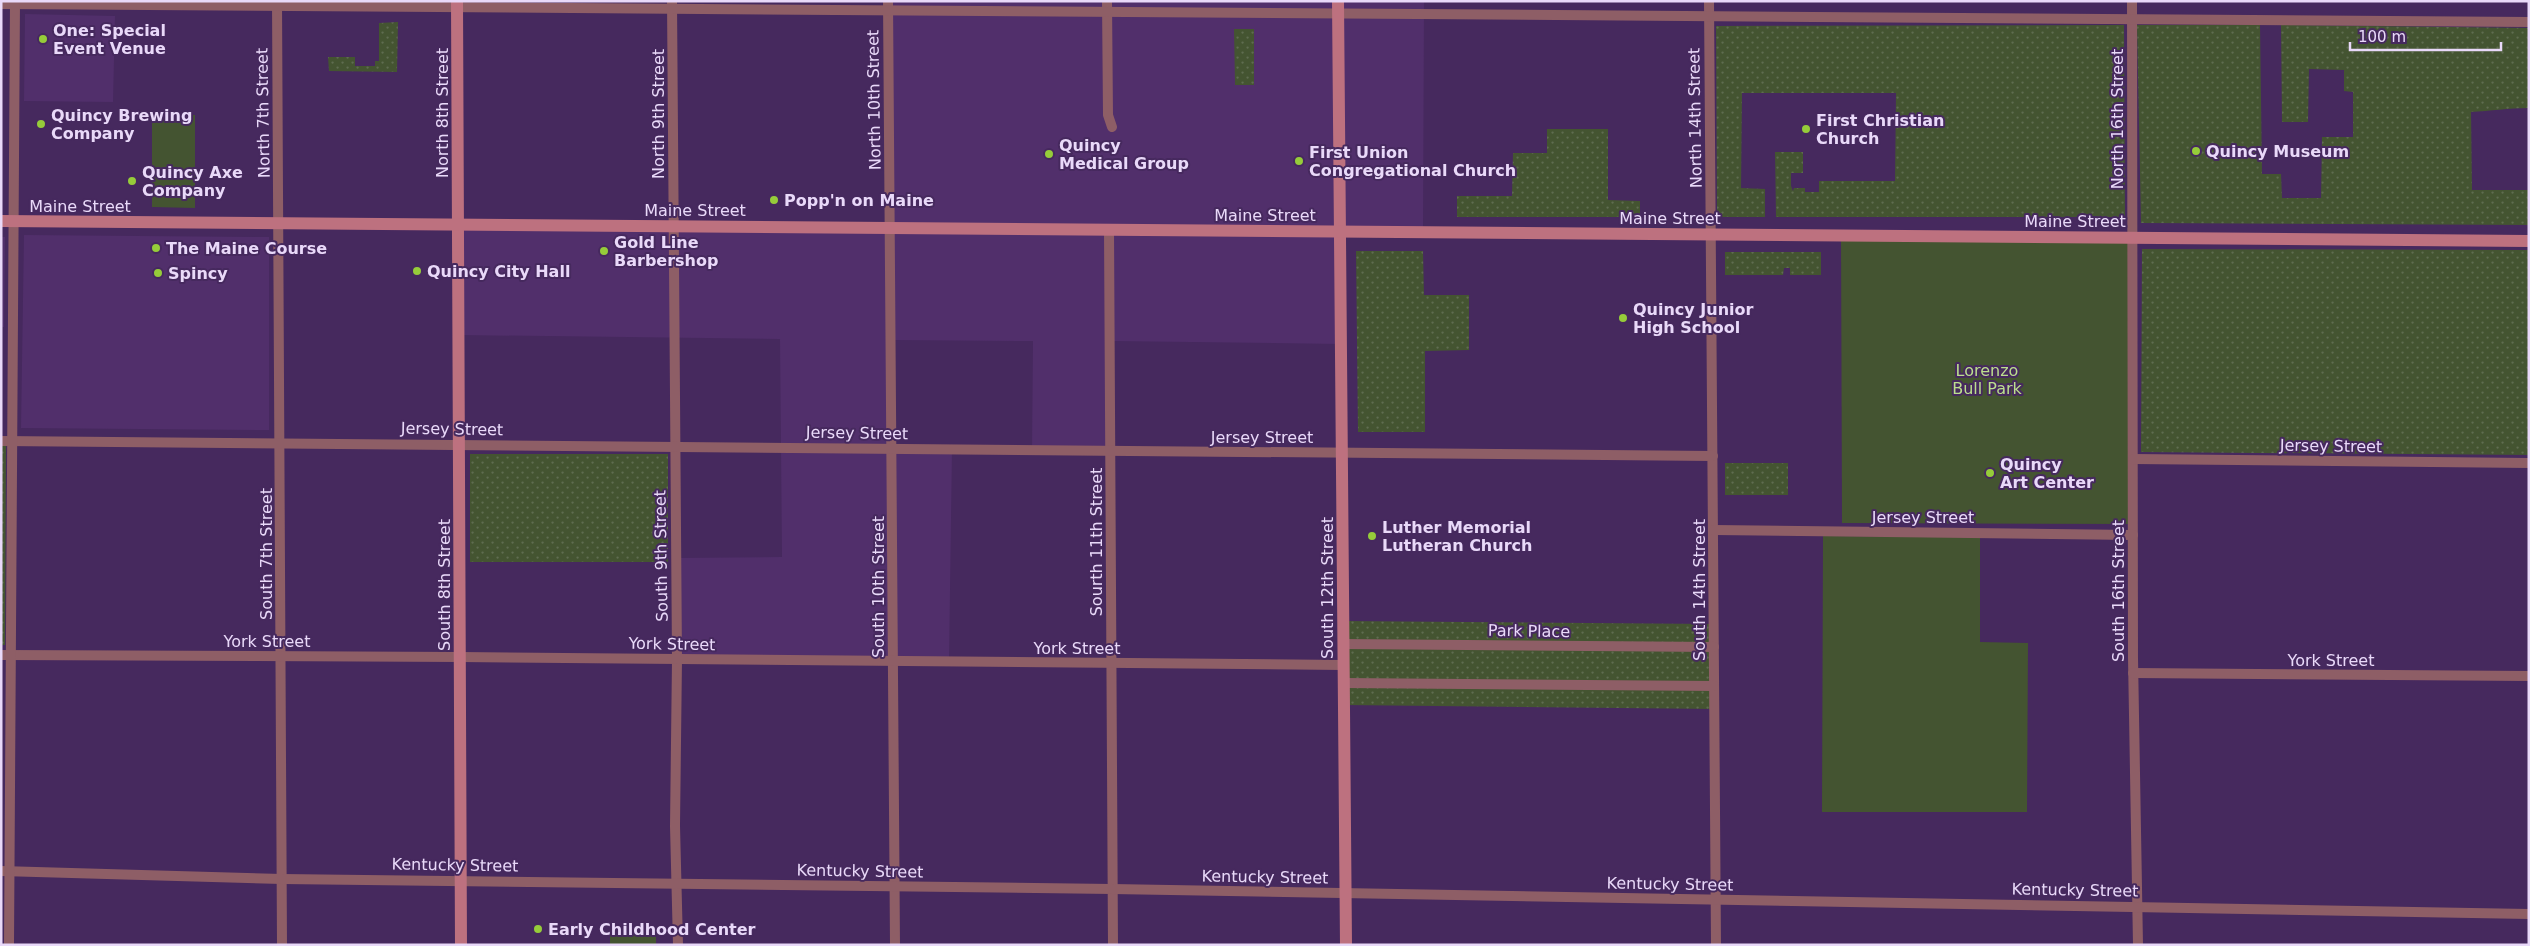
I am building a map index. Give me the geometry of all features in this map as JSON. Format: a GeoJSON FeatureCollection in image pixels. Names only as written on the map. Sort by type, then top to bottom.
{"type":"FeatureCollection","features":[{"type":"Feature","properties":{"kind":"street"},"geometry":{"type":"LineString","coordinates":[[1107,1],[1108,115],[1112,128]]}},
{"type":"Feature","properties":{"kind":"street","name":"South 12th Street"},"geometry":{"type":"LineString","coordinates":[[1338,1],[1346,945]]}},
{"type":"Feature","properties":{"kind":"street","name":"North 14th Street"},"geometry":{"type":"LineString","coordinates":[[1709,1],[1712,234]]}},
{"type":"Feature","properties":{"kind":"street","name":"North 16th Street"},"geometry":{"type":"LineString","coordinates":[[2132,1],[2132,238]]}},
{"type":"Feature","properties":{"kind":"street"},"geometry":{"type":"LineString","coordinates":[[8,945],[5,871],[7,221],[15,3]]}},
{"type":"Feature","properties":{"kind":"street"},"geometry":{"type":"LineString","coordinates":[[1,4],[888,6],[1107,13],[2529,22]]}},
{"type":"Feature","properties":{"kind":"street","name":"North 7th Street"},"geometry":{"type":"LineString","coordinates":[[277,4],[280,223]]}},
{"type":"Feature","properties":{"kind":"street","name":"North 8th Street"},"geometry":{"type":"LineString","coordinates":[[457,4],[458,225]]}},
{"type":"Feature","properties":{"kind":"street","name":"North 9th Street"},"geometry":{"type":"LineString","coordinates":[[672,5],[674,226]]}},
{"type":"Feature","properties":{"kind":"street","name":"North 10th Street"},"geometry":{"type":"LineString","coordinates":[[888,6],[890,228]]}},
{"type":"Feature","properties":{"kind":"street","name":"Maine Street"},"geometry":{"type":"LineString","coordinates":[[7,221],[2529,241]]}},
{"type":"Feature","properties":{"kind":"street","name":"South 7th Street"},"geometry":{"type":"LineString","coordinates":[[280,223],[282,945]]}},
{"type":"Feature","properties":{"kind":"street","name":"South 8th Street"},"geometry":{"type":"LineString","coordinates":[[458,225],[461,945]]}},
{"type":"Feature","properties":{"kind":"street","name":"South 9th Street"},"geometry":{"type":"LineString","coordinates":[[674,226],[674,447],[677,659],[675,826],[678,883],[678,945]]}},
{"type":"Feature","properties":{"kind":"street","name":"South 10th Street"},"geometry":{"type":"LineString","coordinates":[[890,228],[895,945]]}},
{"type":"Feature","properties":{"kind":"street","name":"Sourth 11th Street"},"geometry":{"type":"LineString","coordinates":[[1109,230],[1113,945]]}},
{"type":"Feature","properties":{"kind":"street","name":"South 14th Street"},"geometry":{"type":"LineString","coordinates":[[1712,234],[1716,945]]}},
{"type":"Feature","properties":{"kind":"street","name":"South 16th Street"},"geometry":{"type":"LineString","coordinates":[[2132,238],[2133,672],[2138,945]]}},
{"type":"Feature","properties":{"kind":"street","name":"Jersey Street"},"geometry":{"type":"LineString","coordinates":[[6,441],[1713,456]]}},
{"type":"Feature","properties":{"kind":"street","name":"Jersey Street"},"geometry":{"type":"LineString","coordinates":[[2133,459],[2529,463]]}},
{"type":"Feature","properties":{"kind":"street","name":"Jersey Street"},"geometry":{"type":"LineString","coordinates":[[1714,530],[2133,535]]}},
{"type":"Feature","properties":{"kind":"street","name":"Park Place"},"geometry":{"type":"LineString","coordinates":[[1343,644],[1714,647]]}},
{"type":"Feature","properties":{"kind":"street","name":"York Street"},"geometry":{"type":"LineString","coordinates":[[6,655],[282,655],[1343,665]]}},
{"type":"Feature","properties":{"kind":"street","name":"York Street"},"geometry":{"type":"LineString","coordinates":[[2133,672],[2529,676]]}},
{"type":"Feature","properties":{"kind":"street"},"geometry":{"type":"LineString","coordinates":[[1344,683],[1714,686]]}},
{"type":"Feature","properties":{"kind":"street","name":"Kentucky Street"},"geometry":{"type":"LineString","coordinates":[[5,871],[282,879],[1112,889],[2529,914]]}},
{"type":"Feature","properties":{"kind":"shaded area"},"geometry":{"type":"Polygon","coordinates":[[[888,1],[1424,1],[1423,232],[1340,232],[1341,344],[1110,341],[1110,451],[1032,450],[1033,341],[891,340],[892,449],[952,449],[949,662],[677,659],[676,558],[782,557],[780,339],[459,335],[458,225],[890,228],[888,1]]]}},
{"type":"Feature","properties":{"kind":"shaded area"},"geometry":{"type":"Polygon","coordinates":[[[25,14],[115,16],[113,102],[24,101],[25,14]]]}},
{"type":"Feature","properties":{"kind":"shaded area"},"geometry":{"type":"Polygon","coordinates":[[[24,235],[269,237],[269,430],[21,428],[24,235]]]}},
{"type":"Feature","properties":{"kind":"shaded area"},"geometry":{"type":"Polygon","coordinates":[[[1,237],[5,237],[4,327],[1,327],[1,237]]]}},
{"type":"Feature","properties":{"kind":"green space"},"geometry":{"type":"Polygon","coordinates":[[[398,22],[397,72],[329,71],[328,57],[355,57],[355,66],[375,66],[375,61],[379,61],[379,23],[398,22]]]}},
{"type":"Feature","properties":{"kind":"green space"},"geometry":{"type":"Polygon","coordinates":[[[2124,25],[2125,217],[1776,217],[1775,152],[1803,152],[1803,173],[1791,173],[1793,191],[1794,188],[1805,188],[1805,192],[1819,192],[1819,181],[1895,181],[1896,93],[1742,93],[1741,188],[1765,189],[1765,217],[1717,217],[1716,26],[2124,25]]]}},
{"type":"Feature","properties":{"kind":"green space"},"geometry":{"type":"Polygon","coordinates":[[[2137,25],[2260,25],[2262,174],[2281,174],[2282,198],[2321,198],[2322,137],[2353,137],[2353,92],[2344,91],[2344,70],[2309,69],[2308,122],[2282,122],[2281,25],[2529,28],[2529,108],[2471,112],[2472,190],[2529,190],[2529,225],[2141,223],[2137,25]]]}},
{"type":"Feature","properties":{"kind":"green space"},"geometry":{"type":"Polygon","coordinates":[[[1234,29],[1254,29],[1254,85],[1235,85],[1234,29]]]}},
{"type":"Feature","properties":{"kind":"green space"},"geometry":{"type":"Polygon","coordinates":[[[152,114],[195,115],[195,208],[152,207],[152,114]]]}},
{"type":"Feature","properties":{"kind":"green space"},"geometry":{"type":"Polygon","coordinates":[[[1547,129],[1608,129],[1608,200],[1640,201],[1640,217],[1457,217],[1457,196],[1512,196],[1513,153],[1547,153],[1547,129]]]}},
{"type":"Feature","properties":{"kind":"green space","name":"Lorenzo Bull Park"},"geometry":{"type":"Polygon","coordinates":[[[1841,235],[2132,236],[2132,524],[1842,523],[1841,235]]]}},
{"type":"Feature","properties":{"kind":"green space"},"geometry":{"type":"Polygon","coordinates":[[[2142,249],[2529,250],[2529,455],[2141,452],[2142,249]]]}},
{"type":"Feature","properties":{"kind":"green space"},"geometry":{"type":"Polygon","coordinates":[[[1356,251],[1423,251],[1424,295],[1469,295],[1469,350],[1425,351],[1425,432],[1358,432],[1356,251]]]}},
{"type":"Feature","properties":{"kind":"green space"},"geometry":{"type":"Polygon","coordinates":[[[1725,252],[1821,252],[1821,275],[1790,275],[1790,268],[1784,268],[1783,275],[1725,275],[1725,252]]]}},
{"type":"Feature","properties":{"kind":"green space"},"geometry":{"type":"Polygon","coordinates":[[[1,446],[6,446],[5,645],[1,645],[1,446]]]}},
{"type":"Feature","properties":{"kind":"green space"},"geometry":{"type":"Polygon","coordinates":[[[470,454],[668,454],[668,562],[470,562],[470,454]]]}},
{"type":"Feature","properties":{"kind":"green space"},"geometry":{"type":"Polygon","coordinates":[[[1725,463],[1788,463],[1788,495],[1725,495],[1725,463]]]}},
{"type":"Feature","properties":{"kind":"green space"},"geometry":{"type":"Polygon","coordinates":[[[1823,536],[1980,537],[1980,642],[2028,643],[2027,812],[1822,812],[1823,536]]]}},
{"type":"Feature","properties":{"kind":"green space"},"geometry":{"type":"Polygon","coordinates":[[[1343,621],[1714,624],[1714,709],[1344,705],[1343,621]]]}},
{"type":"Feature","properties":{"kind":"green space"},"geometry":{"type":"Polygon","coordinates":[[[610,926],[656,926],[656,945],[610,945],[610,926]]]}},
{"type":"Feature","properties":{"kind":"place","name":"One: Special Event Venue"},"geometry":{"type":"Point","coordinates":[43,39]}},
{"type":"Feature","properties":{"kind":"place","name":"Quincy Brewing Company"},"geometry":{"type":"Point","coordinates":[41,124]}},
{"type":"Feature","properties":{"kind":"place","name":"First Christian Church"},"geometry":{"type":"Point","coordinates":[1806,129]}},
{"type":"Feature","properties":{"kind":"place","name":"Quincy Museum"},"geometry":{"type":"Point","coordinates":[2196,151]}},
{"type":"Feature","properties":{"kind":"place","name":"Quincy Medical Group"},"geometry":{"type":"Point","coordinates":[1049,154]}},
{"type":"Feature","properties":{"kind":"place","name":"First Union Congregational Church"},"geometry":{"type":"Point","coordinates":[1299,161]}},
{"type":"Feature","properties":{"kind":"place","name":"Quincy Axe Company"},"geometry":{"type":"Point","coordinates":[132,181]}},
{"type":"Feature","properties":{"kind":"place","name":"Popp'n on Maine"},"geometry":{"type":"Point","coordinates":[774,200]}},
{"type":"Feature","properties":{"kind":"place","name":"The Maine Course"},"geometry":{"type":"Point","coordinates":[156,248]}},
{"type":"Feature","properties":{"kind":"place","name":"Gold Line Barbershop"},"geometry":{"type":"Point","coordinates":[604,251]}},
{"type":"Feature","properties":{"kind":"place","name":"Quincy City Hall"},"geometry":{"type":"Point","coordinates":[417,271]}},
{"type":"Feature","properties":{"kind":"place","name":"Spincy"},"geometry":{"type":"Point","coordinates":[158,273]}},
{"type":"Feature","properties":{"kind":"place","name":"Quincy Junior High School"},"geometry":{"type":"Point","coordinates":[1623,318]}},
{"type":"Feature","properties":{"kind":"place","name":"Quincy Art Center"},"geometry":{"type":"Point","coordinates":[1990,473]}},
{"type":"Feature","properties":{"kind":"place","name":"Luther Memorial Lutheran Church"},"geometry":{"type":"Point","coordinates":[1372,536]}},
{"type":"Feature","properties":{"kind":"place","name":"Early Childhood Center"},"geometry":{"type":"Point","coordinates":[538,929]}}]}
